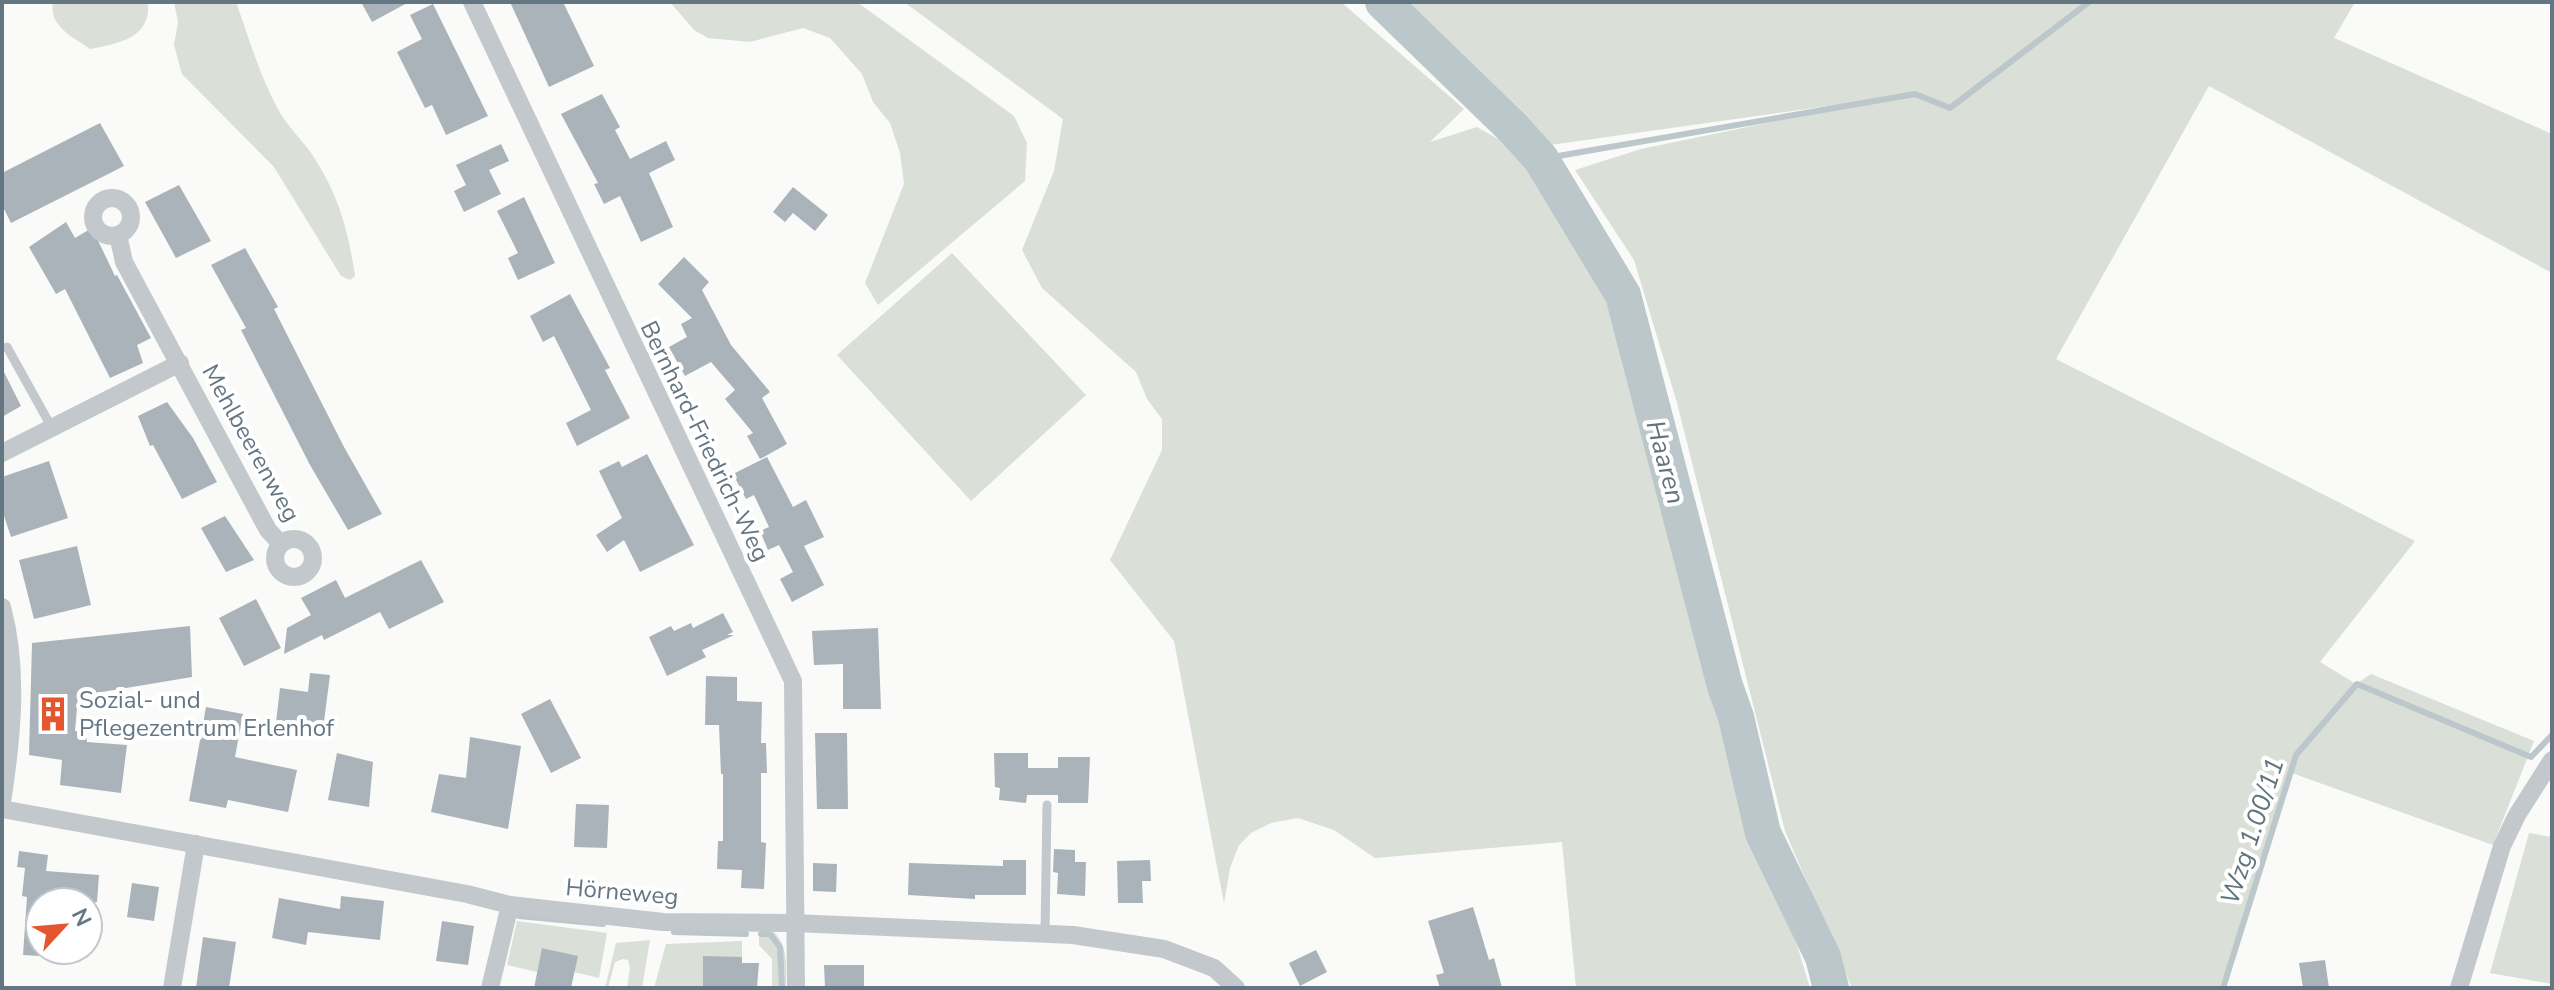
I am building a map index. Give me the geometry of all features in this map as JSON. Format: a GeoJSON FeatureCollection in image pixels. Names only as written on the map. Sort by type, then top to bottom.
{"type":"FeatureCollection","features":[{"type":"Feature","properties":{"kind":"street","name":"Bernhard-Friedrich-Weg"},"geometry":{"type":"LineString","coordinates":[[472,2],[793,681],[796,988]]}},
{"type":"Feature","properties":{"kind":"street","name":"Mehlbeerenweg"},"geometry":{"type":"LineString","coordinates":[[118,235],[124,262],[268,530],[281,544]]}},
{"type":"Feature","properties":{"kind":"street","name":"Mehlbeerenweg"},"geometry":{"type":"LineString","coordinates":[[2,453],[180,363]]}},
{"type":"Feature","properties":{"kind":"street"},"geometry":{"type":"LineString","coordinates":[[2,607],[13,673],[9,758],[2,802]]}},
{"type":"Feature","properties":{"kind":"street"},"geometry":{"type":"LineString","coordinates":[[2459,988],[2502,846],[2517,815],[2552,760]]}},
{"type":"Feature","properties":{"kind":"street","name":"Hörneweg"},"geometry":{"type":"LineString","coordinates":[[2,809],[467,894],[510,905],[663,922],[794,923],[1073,935],[1164,949],[1214,968],[1236,988]]}},
{"type":"Feature","properties":{"kind":"street"},"geometry":{"type":"LineString","coordinates":[[172,988],[196,844]]}},
{"type":"Feature","properties":{"kind":"street"},"geometry":{"type":"LineString","coordinates":[[490,988],[510,905]]}},
{"type":"Feature","properties":{"kind":"lane"},"geometry":{"type":"LineString","coordinates":[[7,347],[52,428]]}},
{"type":"Feature","properties":{"kind":"lane"},"geometry":{"type":"LineString","coordinates":[[1045,934],[1047,805]]}},
{"type":"Feature","properties":{"kind":"shaded area"},"geometry":{"type":"Polygon","coordinates":[[[53,2],[148,2],[148,14],[139,31],[131,37],[90,49],[58,24],[52,10],[53,2]]]}},
{"type":"Feature","properties":{"kind":"shaded area"},"geometry":{"type":"Polygon","coordinates":[[[174,2],[236,2],[272,98],[319,165],[334,195],[352,258],[355,276],[350,280],[341,276],[274,167],[182,74],[174,45],[178,22],[174,2]]]}},
{"type":"Feature","properties":{"kind":"shaded area"},"geometry":{"type":"Polygon","coordinates":[[[670,2],[857,2],[1014,116],[1027,143],[1025,181],[878,305],[865,283],[904,184],[900,153],[890,123],[873,102],[862,74],[830,38],[803,28],[750,42],[708,38],[694,30],[670,2]]]}},
{"type":"Feature","properties":{"kind":"shaded area"},"geometry":{"type":"Polygon","coordinates":[[[904,2],[1341,2],[1464,109],[1430,142],[1477,127],[1512,147],[1541,183],[1582,246],[1612,316],[1650,433],[1747,829],[1797,945],[1810,988],[1576,988],[1562,842],[1375,858],[1334,830],[1298,818],[1271,823],[1251,833],[1239,845],[1230,868],[1224,903],[1174,641],[1110,560],[1162,450],[1162,419],[1147,399],[1136,372],[1042,288],[1022,250],[1054,171],[1063,119],[904,2]]]}},
{"type":"Feature","properties":{"kind":"shaded area"},"geometry":{"type":"Polygon","coordinates":[[[1402,2],[2355,2],[2334,38],[2552,134],[2552,273],[2209,86],[2056,359],[2415,541],[2320,662],[2356,684],[2371,674],[2534,741],[2493,845],[2289,772],[2220,988],[1852,988],[1785,831],[1677,403],[1634,260],[1575,170],[1641,149],[1893,97],[1550,145],[1446,40],[1402,2]]]}},
{"type":"Feature","properties":{"kind":"shaded area"},"geometry":{"type":"Polygon","coordinates":[[[952,253],[1086,395],[971,501],[837,355],[952,253]]]}},
{"type":"Feature","properties":{"kind":"shaded area"},"geometry":{"type":"Polygon","coordinates":[[[2529,833],[2552,837],[2552,984],[2490,973],[2529,833]]]}},
{"type":"Feature","properties":{"kind":"shaded area"},"geometry":{"type":"Polygon","coordinates":[[[517,921],[607,933],[599,978],[574,972],[577,956],[543,948],[537,972],[507,965],[517,921]]]}},
{"type":"Feature","properties":{"kind":"shaded area"},"geometry":{"type":"Polygon","coordinates":[[[759,930],[774,932],[779,938],[786,958],[786,988],[763,988],[772,987],[772,959],[759,945],[759,930]]]}},
{"type":"Feature","properties":{"kind":"shaded area"},"geometry":{"type":"Polygon","coordinates":[[[650,940],[642,988],[627,988],[630,968],[628,960],[623,959],[615,962],[608,988],[605,988],[616,943],[650,940]]]}},
{"type":"Feature","properties":{"kind":"shaded area"},"geometry":{"type":"Polygon","coordinates":[[[742,941],[742,957],[703,957],[749,988],[654,988],[666,944],[742,941]]]}},
{"type":"Feature","properties":{"kind":"building"},"geometry":{"type":"Polygon","coordinates":[[[361,2],[409,2],[372,22],[361,2]]]}},
{"type":"Feature","properties":{"kind":"building"},"geometry":{"type":"Polygon","coordinates":[[[510,2],[563,2],[594,66],[549,87],[510,2]]]}},
{"type":"Feature","properties":{"kind":"building"},"geometry":{"type":"Polygon","coordinates":[[[433,4],[488,116],[446,135],[432,105],[425,108],[397,52],[422,39],[410,15],[433,4]]]}},
{"type":"Feature","properties":{"kind":"building"},"geometry":{"type":"Polygon","coordinates":[[[602,94],[620,127],[615,130],[630,159],[666,141],[675,160],[649,173],[673,227],[641,242],[620,196],[604,204],[594,184],[598,183],[561,114],[602,94]]]}},
{"type":"Feature","properties":{"kind":"building"},"geometry":{"type":"Polygon","coordinates":[[[100,123],[124,166],[11,223],[2,205],[2,173],[100,123]]]}},
{"type":"Feature","properties":{"kind":"building"},"geometry":{"type":"Polygon","coordinates":[[[501,144],[509,161],[489,170],[501,194],[464,212],[454,191],[466,185],[456,165],[501,144]]]}},
{"type":"Feature","properties":{"kind":"building"},"geometry":{"type":"Polygon","coordinates":[[[179,185],[211,241],[176,258],[145,202],[179,185]]]}},
{"type":"Feature","properties":{"kind":"building"},"geometry":{"type":"Polygon","coordinates":[[[793,187],[828,215],[815,231],[793,213],[785,222],[773,212],[793,187]]]}},
{"type":"Feature","properties":{"kind":"building"},"geometry":{"type":"Polygon","coordinates":[[[524,197],[555,263],[518,280],[508,258],[518,253],[497,211],[524,197]]]}},
{"type":"Feature","properties":{"kind":"building"},"geometry":{"type":"Polygon","coordinates":[[[66,222],[75,238],[92,228],[115,276],[151,338],[137,345],[143,363],[110,378],[65,289],[56,294],[29,247],[66,222]]]}},
{"type":"Feature","properties":{"kind":"building"},"geometry":{"type":"Polygon","coordinates":[[[245,248],[278,307],[274,309],[344,447],[382,514],[348,530],[310,465],[241,330],[246,328],[211,265],[245,248]]]}},
{"type":"Feature","properties":{"kind":"building"},"geometry":{"type":"Polygon","coordinates":[[[684,257],[709,282],[702,290],[731,345],[770,392],[762,398],[787,444],[760,459],[747,436],[753,433],[725,399],[735,390],[711,362],[685,376],[669,347],[687,337],[681,324],[692,318],[658,284],[684,257]]]}},
{"type":"Feature","properties":{"kind":"building"},"geometry":{"type":"Polygon","coordinates":[[[570,294],[610,368],[605,370],[630,418],[577,446],[566,423],[591,410],[554,336],[543,342],[530,316],[570,294]]]}},
{"type":"Feature","properties":{"kind":"building"},"geometry":{"type":"Polygon","coordinates":[[[2,368],[21,406],[2,417],[2,368]]]}},
{"type":"Feature","properties":{"kind":"building"},"geometry":{"type":"Polygon","coordinates":[[[167,402],[193,438],[217,482],[182,499],[153,445],[150,446],[138,416],[167,402]]]}},
{"type":"Feature","properties":{"kind":"building"},"geometry":{"type":"Polygon","coordinates":[[[647,454],[694,545],[640,572],[624,540],[607,552],[596,535],[622,518],[599,471],[619,461],[622,467],[647,454]]]}},
{"type":"Feature","properties":{"kind":"building"},"geometry":{"type":"Polygon","coordinates":[[[767,457],[793,507],[806,500],[824,537],[804,546],[824,585],[792,602],[780,579],[793,572],[779,545],[768,550],[760,531],[769,527],[754,495],[746,499],[733,474],[767,457]]]}},
{"type":"Feature","properties":{"kind":"building"},"geometry":{"type":"Polygon","coordinates":[[[49,461],[68,518],[11,537],[2,510],[2,477],[49,461]]]}},
{"type":"Feature","properties":{"kind":"building"},"geometry":{"type":"Polygon","coordinates":[[[225,516],[254,560],[226,572],[201,528],[225,516]]]}},
{"type":"Feature","properties":{"kind":"building"},"geometry":{"type":"Polygon","coordinates":[[[77,546],[91,605],[34,619],[19,560],[77,546]]]}},
{"type":"Feature","properties":{"kind":"building"},"geometry":{"type":"Polygon","coordinates":[[[421,560],[444,602],[389,629],[380,612],[324,640],[322,635],[284,654],[287,628],[311,615],[301,598],[336,580],[345,598],[421,560]]]}},
{"type":"Feature","properties":{"kind":"building"},"geometry":{"type":"Polygon","coordinates":[[[256,599],[281,648],[244,666],[219,618],[256,599]]]}},
{"type":"Feature","properties":{"kind":"building"},"geometry":{"type":"Polygon","coordinates":[[[723,613],[733,632],[727,635],[734,635],[702,650],[706,657],[667,676],[649,637],[671,626],[674,631],[691,623],[693,628],[723,613]]]}},
{"type":"Feature","properties":{"kind":"building","name":"Sozial- und Pflegezentrum Erlenhof"},"geometry":{"type":"Polygon","coordinates":[[[190,626],[192,677],[78,696],[75,731],[86,733],[87,742],[127,745],[121,793],[60,785],[62,760],[29,755],[32,643],[190,626]]]}},
{"type":"Feature","properties":{"kind":"building"},"geometry":{"type":"Polygon","coordinates":[[[878,628],[881,709],[843,709],[843,664],[814,665],[812,631],[878,628]]]}},
{"type":"Feature","properties":{"kind":"building"},"geometry":{"type":"Polygon","coordinates":[[[310,673],[330,675],[322,737],[275,731],[280,688],[308,692],[310,673]]]}},
{"type":"Feature","properties":{"kind":"building"},"geometry":{"type":"Polygon","coordinates":[[[706,676],[737,677],[737,701],[762,702],[761,743],[766,743],[767,773],[761,773],[761,842],[766,843],[764,889],[741,888],[742,870],[717,869],[718,841],[723,841],[723,774],[719,725],[705,725],[706,676]]]}},
{"type":"Feature","properties":{"kind":"building"},"geometry":{"type":"Polygon","coordinates":[[[550,699],[581,758],[551,773],[521,714],[550,699]]]}},
{"type":"Feature","properties":{"kind":"building"},"geometry":{"type":"Polygon","coordinates":[[[206,707],[243,714],[235,757],[297,770],[288,812],[228,800],[226,808],[189,801],[206,707]]]}},
{"type":"Feature","properties":{"kind":"building"},"geometry":{"type":"Polygon","coordinates":[[[815,733],[847,733],[848,809],[817,809],[815,733]]]}},
{"type":"Feature","properties":{"kind":"building"},"geometry":{"type":"Polygon","coordinates":[[[470,737],[521,746],[508,829],[431,812],[439,774],[466,778],[470,737]]]}},
{"type":"Feature","properties":{"kind":"building"},"geometry":{"type":"Polygon","coordinates":[[[337,753],[373,762],[369,807],[328,800],[337,753]]]}},
{"type":"Feature","properties":{"kind":"building"},"geometry":{"type":"Polygon","coordinates":[[[994,753],[1028,753],[1028,768],[1058,768],[1058,757],[1090,757],[1088,803],[1058,803],[1058,795],[1027,795],[1026,803],[999,800],[1000,788],[995,787],[994,753]]]}},
{"type":"Feature","properties":{"kind":"building"},"geometry":{"type":"Polygon","coordinates":[[[576,804],[609,805],[607,848],[574,847],[576,804]]]}},
{"type":"Feature","properties":{"kind":"building"},"geometry":{"type":"Polygon","coordinates":[[[1054,849],[1075,850],[1075,862],[1086,862],[1085,896],[1057,894],[1058,873],[1053,872],[1054,849]]]}},
{"type":"Feature","properties":{"kind":"building"},"geometry":{"type":"Polygon","coordinates":[[[19,851],[48,855],[46,871],[99,875],[98,886],[24,886],[22,896],[25,868],[17,867],[19,851]]]}},
{"type":"Feature","properties":{"kind":"building"},"geometry":{"type":"Polygon","coordinates":[[[1003,860],[1026,860],[1026,895],[975,895],[975,899],[908,895],[909,863],[1003,866],[1003,860]]]}},
{"type":"Feature","properties":{"kind":"building"},"geometry":{"type":"Polygon","coordinates":[[[1150,860],[1151,881],[1142,881],[1143,903],[1118,903],[1117,861],[1150,860]]]}},
{"type":"Feature","properties":{"kind":"building"},"geometry":{"type":"Polygon","coordinates":[[[813,863],[837,864],[836,892],[813,891],[813,863]]]}},
{"type":"Feature","properties":{"kind":"building"},"geometry":{"type":"Polygon","coordinates":[[[132,883],[159,887],[154,921],[127,917],[132,883]]]}},
{"type":"Feature","properties":{"kind":"building"},"geometry":{"type":"Polygon","coordinates":[[[341,896],[384,901],[380,940],[308,932],[306,945],[272,938],[279,898],[340,909],[341,896]]]}},
{"type":"Feature","properties":{"kind":"building"},"geometry":{"type":"Polygon","coordinates":[[[1473,907],[1489,960],[1494,958],[1502,988],[1440,988],[1436,975],[1444,973],[1428,921],[1473,907]]]}},
{"type":"Feature","properties":{"kind":"building"},"geometry":{"type":"Polygon","coordinates":[[[442,921],[474,926],[468,965],[436,961],[442,921]]]}},
{"type":"Feature","properties":{"kind":"building"},"geometry":{"type":"Polygon","coordinates":[[[203,937],[236,942],[229,988],[196,988],[203,937]]]}},
{"type":"Feature","properties":{"kind":"building"},"geometry":{"type":"Polygon","coordinates":[[[542,948],[578,956],[571,988],[534,988],[542,948]]]}},
{"type":"Feature","properties":{"kind":"building"},"geometry":{"type":"Polygon","coordinates":[[[1316,950],[1327,972],[1300,986],[1289,963],[1316,950]]]}},
{"type":"Feature","properties":{"kind":"building"},"geometry":{"type":"Polygon","coordinates":[[[703,956],[742,957],[742,963],[759,963],[757,987],[703,986],[703,956]]]}},
{"type":"Feature","properties":{"kind":"building"},"geometry":{"type":"Polygon","coordinates":[[[2325,960],[2329,988],[2303,988],[2299,963],[2325,960]]]}},
{"type":"Feature","properties":{"kind":"building"},"geometry":{"type":"Polygon","coordinates":[[[824,965],[864,965],[864,988],[825,988],[824,965]]]}},
{"type":"Feature","properties":{"kind":"waterway","name":"Haaren"},"geometry":{"type":"LineString","coordinates":[[1383,2],[1541,159],[1623,295],[1725,686],[1736,717],[1763,833],[1823,957],[1831,988]]}},
{"type":"Feature","properties":{"kind":"waterway"},"geometry":{"type":"LineString","coordinates":[[1541,159],[1915,94],[1950,108],[2089,2]]}},
{"type":"Feature","properties":{"kind":"waterway","name":"Wzg 1.00/11"},"geometry":{"type":"LineString","coordinates":[[2223,988],[2296,755],[2357,684],[2531,757],[2552,735]]}},
{"type":"Feature","properties":{"kind":"waterway"},"geometry":{"type":"LineString","coordinates":[[519,916],[603,924]]}},
{"type":"Feature","properties":{"kind":"waterway"},"geometry":{"type":"LineString","coordinates":[[674,932],[746,934]]}},
{"type":"Feature","properties":{"kind":"waterway"},"geometry":{"type":"LineString","coordinates":[[761,934],[770,934],[780,947],[782,988]]}},
{"type":"Feature","properties":{"kind":"place","name":"Sozial- und Pflegezentrum Erlenhof"},"geometry":{"type":"Point","coordinates":[53,714]}}]}
